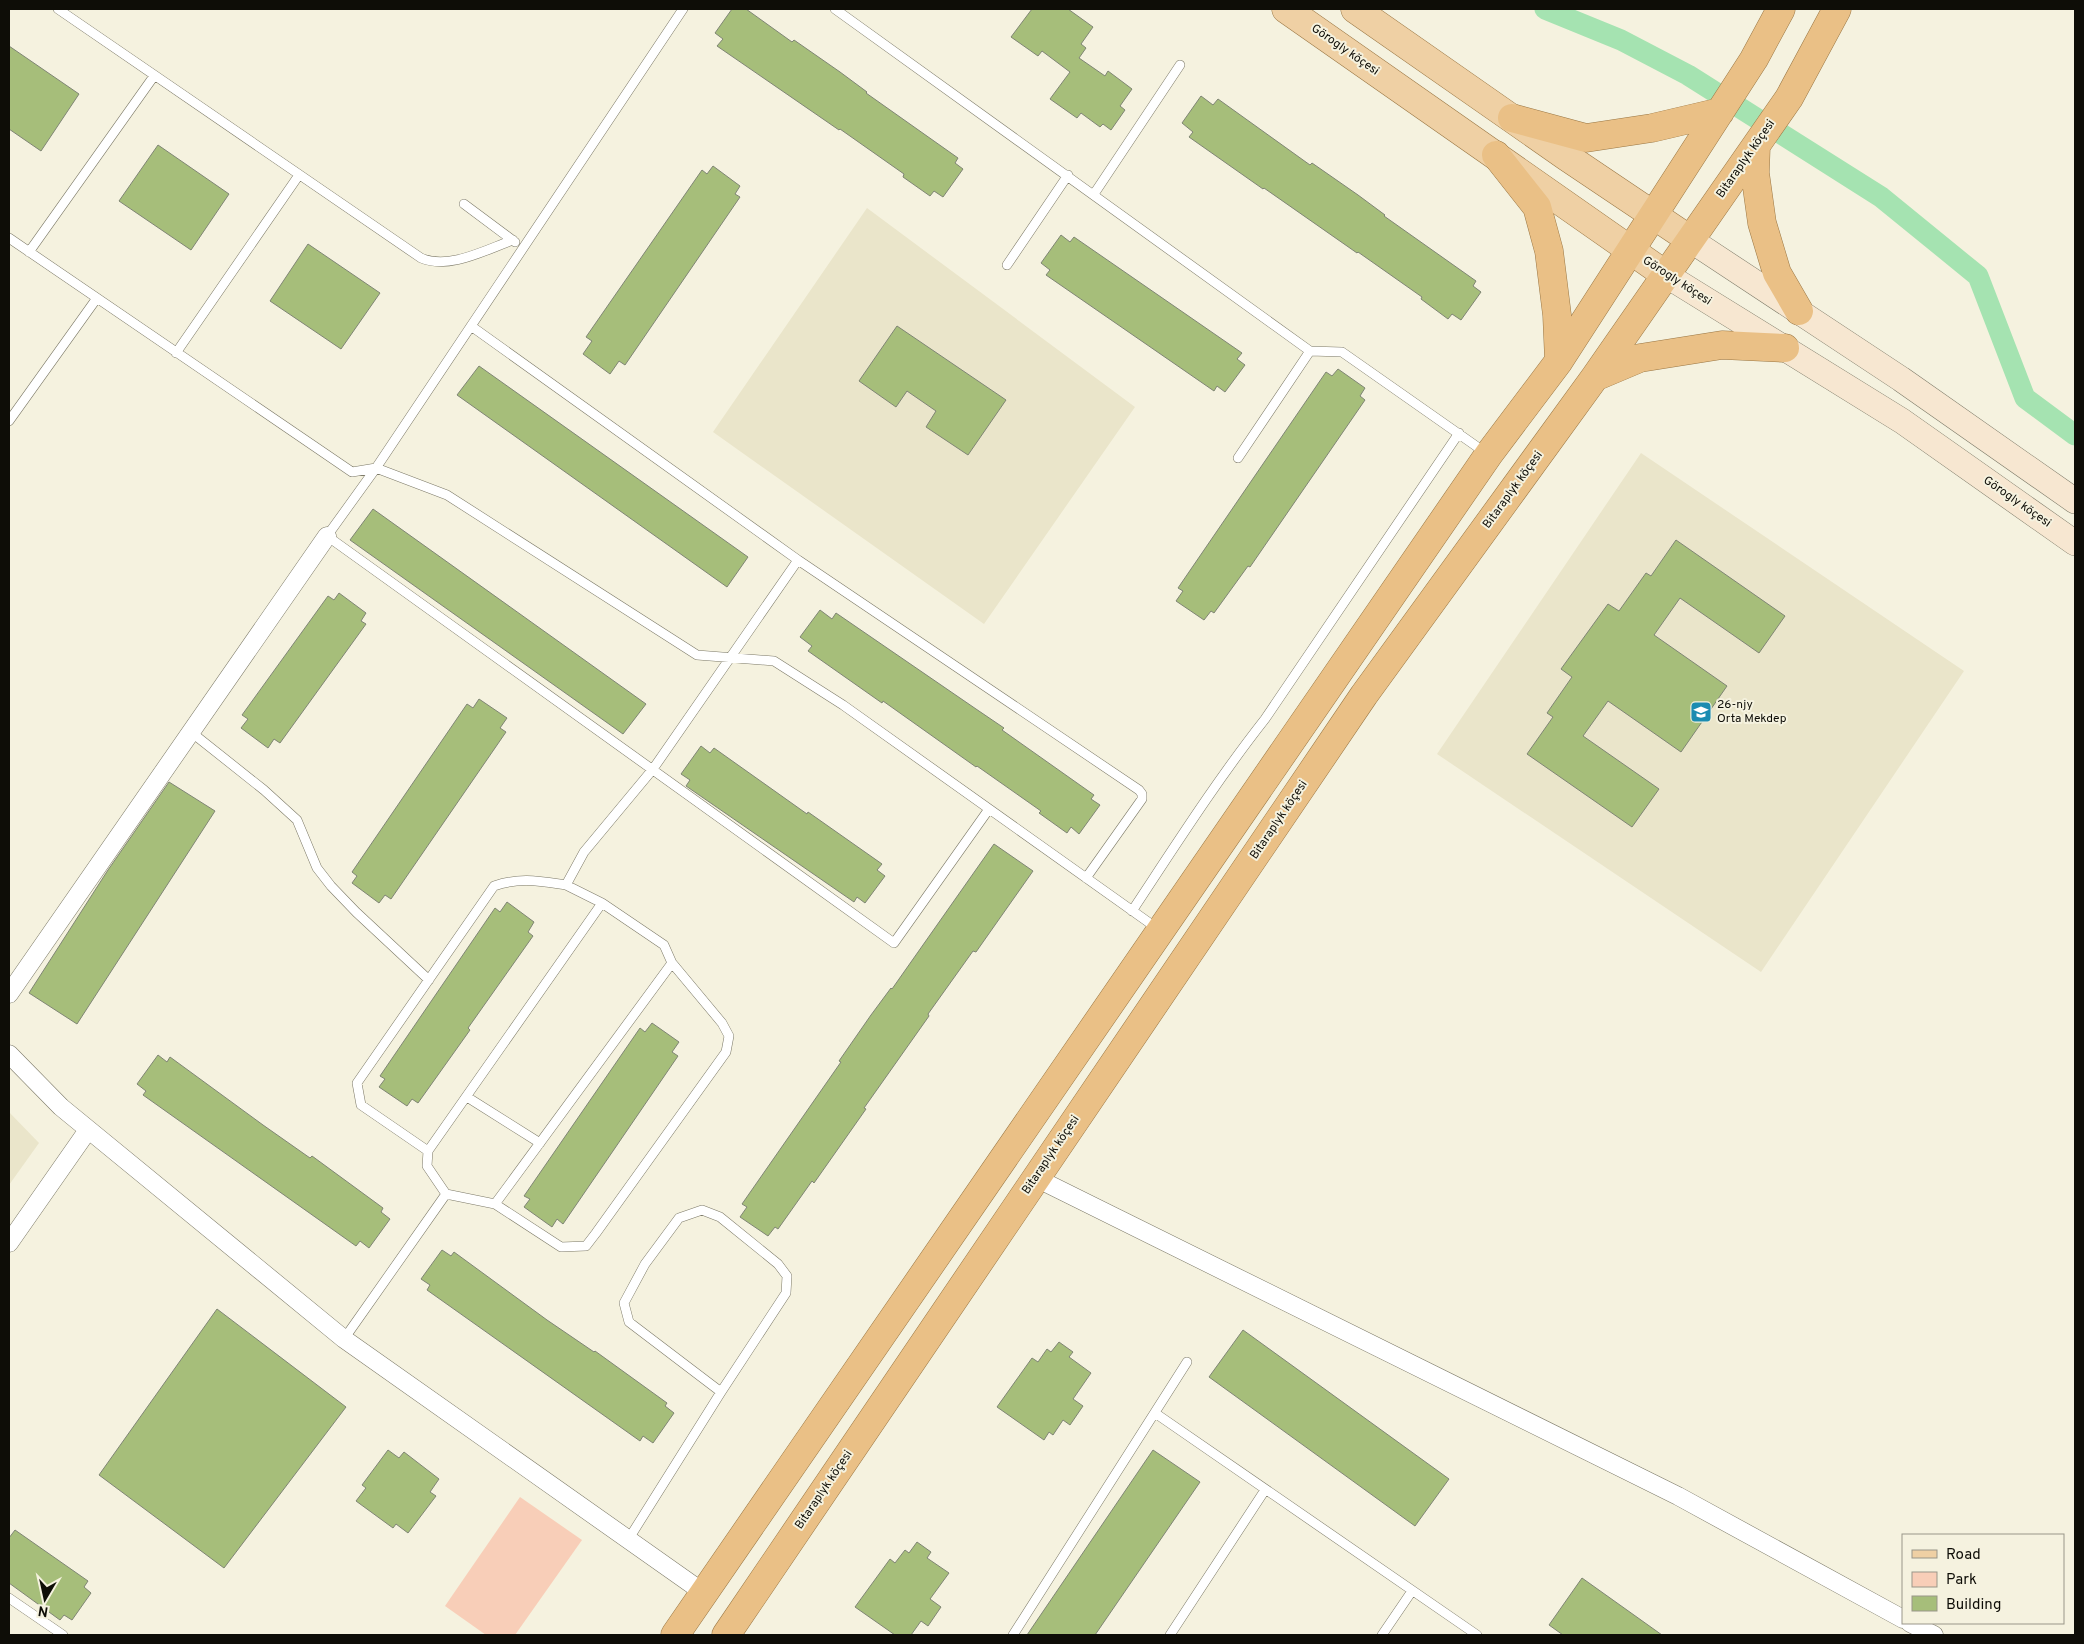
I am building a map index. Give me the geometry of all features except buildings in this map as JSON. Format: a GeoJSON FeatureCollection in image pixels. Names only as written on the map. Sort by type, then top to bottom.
{"type":"FeatureCollection","features":[{"type":"Feature","properties":{"kind":"highway"},"geometry":{"type":"LineString","coordinates":[[675,1635],[1489,454],[1560,361],[1654,214],[1694,129],[1720,112],[1745,73],[1781,9]]}},
{"type":"Feature","properties":{"kind":"highway","name":"Bitaraplyk köçesi"},"geometry":{"type":"LineString","coordinates":[[726,1635],[1364,695],[1596,377],[1689,239],[1751,162],[1836,9]]}},
{"type":"Feature","properties":{"kind":"highway"},"geometry":{"type":"LineString","coordinates":[[1512,118],[1586,138],[1652,128],[1694,129]]}},
{"type":"Feature","properties":{"kind":"highway"},"geometry":{"type":"LineString","coordinates":[[1496,155],[1537,207],[1549,251],[1557,315],[1560,361]]}},
{"type":"Feature","properties":{"kind":"highway"},"geometry":{"type":"LineString","coordinates":[[1751,162],[1762,223],[1777,273],[1799,311]]}},
{"type":"Feature","properties":{"kind":"highway"},"geometry":{"type":"LineString","coordinates":[[1596,377],[1640,358],[1722,345],[1785,348]]}},
{"type":"Feature","properties":{"kind":"main road","name":"Görogly köçesi"},"geometry":{"type":"LineString","coordinates":[[1286,9],[1666,275],[1902,421],[2075,543]]}},
{"type":"Feature","properties":{"kind":"main road"},"geometry":{"type":"LineString","coordinates":[[1355,9],[2075,501]]}},
{"type":"Feature","properties":{"kind":"street"},"geometry":{"type":"LineString","coordinates":[[9,994],[327,536]]}},
{"type":"Feature","properties":{"kind":"street"},"geometry":{"type":"LineString","coordinates":[[9,1054],[61,1107],[88,1130],[344,1339],[704,1593]]}},
{"type":"Feature","properties":{"kind":"street"},"geometry":{"type":"LineString","coordinates":[[9,1243],[88,1130]]}},
{"type":"Feature","properties":{"kind":"street"},"geometry":{"type":"LineString","coordinates":[[1036,1178],[1678,1496],[1902,1618]]}},
{"type":"Feature","properties":{"kind":"street"},"geometry":{"type":"LineString","coordinates":[[1912,1624],[1930,1635]]}},
{"type":"Feature","properties":{"kind":"lane"},"geometry":{"type":"LineString","coordinates":[[58,9],[421,258],[431,262],[451,261],[513,240]]}},
{"type":"Feature","properties":{"kind":"lane"},"geometry":{"type":"LineString","coordinates":[[683,9],[376,468],[327,536],[894,943],[988,809]]}},
{"type":"Feature","properties":{"kind":"lane"},"geometry":{"type":"LineString","coordinates":[[835,9],[1310,351],[1342,352],[1489,454]]}},
{"type":"Feature","properties":{"kind":"lane"},"geometry":{"type":"LineString","coordinates":[[1094,194],[1180,65]]}},
{"type":"Feature","properties":{"kind":"lane"},"geometry":{"type":"LineString","coordinates":[[29,252],[154,76]]}},
{"type":"Feature","properties":{"kind":"lane"},"geometry":{"type":"LineString","coordinates":[[176,353],[299,175]]}},
{"type":"Feature","properties":{"kind":"lane"},"geometry":{"type":"LineString","coordinates":[[1007,266],[1068,175]]}},
{"type":"Feature","properties":{"kind":"lane"},"geometry":{"type":"LineString","coordinates":[[464,204],[523,248]]}},
{"type":"Feature","properties":{"kind":"lane"},"geometry":{"type":"LineString","coordinates":[[9,238],[352,472],[376,468],[447,495],[697,655],[774,661],[843,706],[1160,931]]}},
{"type":"Feature","properties":{"kind":"lane"},"geometry":{"type":"LineString","coordinates":[[9,421],[97,298]]}},
{"type":"Feature","properties":{"kind":"lane"},"geometry":{"type":"LineString","coordinates":[[471,326],[798,560],[1139,790],[1142,794],[1142,799],[1086,878]]}},
{"type":"Feature","properties":{"kind":"lane"},"geometry":{"type":"LineString","coordinates":[[1238,458],[1310,351]]}},
{"type":"Feature","properties":{"kind":"lane"},"geometry":{"type":"LineString","coordinates":[[1132,911],[1187,827],[1265,719],[1459,433]]}},
{"type":"Feature","properties":{"kind":"lane"},"geometry":{"type":"LineString","coordinates":[[566,885],[584,852],[652,769],[798,560]]}},
{"type":"Feature","properties":{"kind":"lane"},"geometry":{"type":"LineString","coordinates":[[191,732],[264,790],[297,820],[317,868],[331,886],[429,980]]}},
{"type":"Feature","properties":{"kind":"lane"},"geometry":{"type":"LineString","coordinates":[[428,1151],[361,1105],[357,1083],[494,886],[511,880],[532,880],[566,885],[602,903],[664,945],[672,963],[722,1023],[729,1036],[726,1052],[586,1246],[561,1247],[495,1204],[446,1194],[426,1166],[428,1151],[602,903]]}},
{"type":"Feature","properties":{"kind":"lane"},"geometry":{"type":"LineString","coordinates":[[495,1204],[672,963]]}},
{"type":"Feature","properties":{"kind":"lane"},"geometry":{"type":"LineString","coordinates":[[467,1097],[540,1143]]}},
{"type":"Feature","properties":{"kind":"lane"},"geometry":{"type":"LineString","coordinates":[[344,1339],[446,1194]]}},
{"type":"Feature","properties":{"kind":"lane"},"geometry":{"type":"LineString","coordinates":[[628,1540],[720,1392],[786,1293],[787,1276],[778,1264],[720,1217],[702,1210],[679,1218],[645,1264],[624,1303],[628,1322],[720,1392]]}},
{"type":"Feature","properties":{"kind":"lane"},"geometry":{"type":"LineString","coordinates":[[1013,1635],[1187,1362]]}},
{"type":"Feature","properties":{"kind":"lane"},"geometry":{"type":"LineString","coordinates":[[1155,1413],[1477,1635]]}},
{"type":"Feature","properties":{"kind":"lane"},"geometry":{"type":"LineString","coordinates":[[1170,1635],[1265,1490]]}},
{"type":"Feature","properties":{"kind":"lane"},"geometry":{"type":"LineString","coordinates":[[1382,1635],[1412,1591]]}},
{"type":"Feature","properties":{"kind":"lane"},"geometry":{"type":"LineString","coordinates":[[9,1598],[63,1635]]}},
{"type":"Feature","properties":{"kind":"shaded area"},"geometry":{"type":"Polygon","coordinates":[[[867,208],[1135,407],[984,624],[713,432],[867,208]]]}},
{"type":"Feature","properties":{"kind":"shaded area","name":"26-njy Orta Mekdep"},"geometry":{"type":"Polygon","coordinates":[[[1641,453],[1964,671],[1761,972],[1437,754],[1641,453]]]}},
{"type":"Feature","properties":{"kind":"shaded area"},"geometry":{"type":"Polygon","coordinates":[[[9,1112],[39,1143],[9,1185],[9,1112]]]}},
{"type":"Feature","properties":{"kind":"green space"},"geometry":{"type":"Polygon","coordinates":[[[520,1497],[582,1540],[515,1635],[486,1635],[445,1606],[520,1497]]]}},
{"type":"Feature","properties":{"kind":"waterway"},"geometry":{"type":"LineString","coordinates":[[1545,9],[1621,40],[1688,75],[1881,197],[1978,276],[2025,398],[2075,435]]}},
{"type":"Feature","properties":{"kind":"place","name":"26-njy Orta Mekdep"},"geometry":{"type":"Point","coordinates":[1701,712]}}]}
